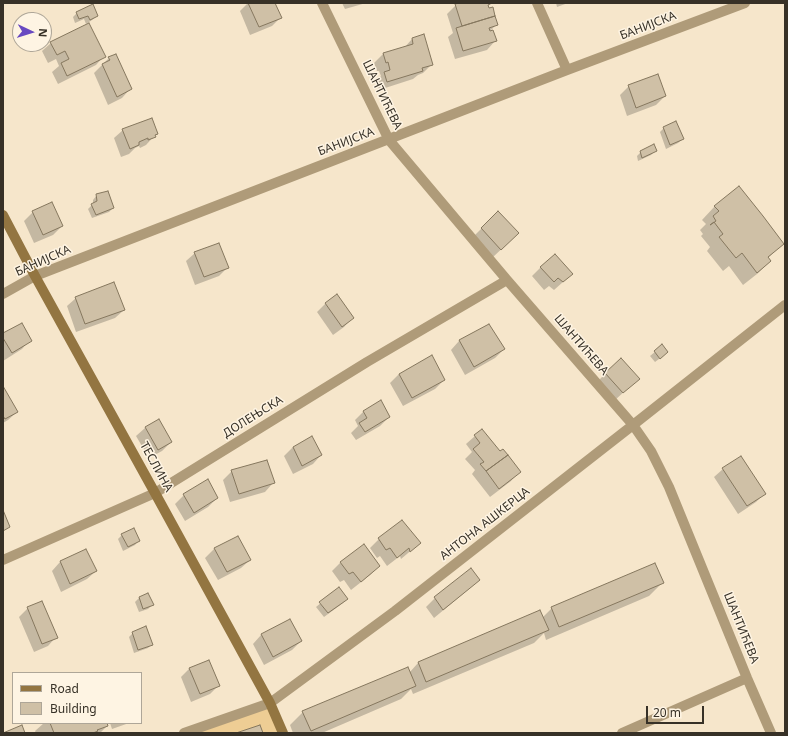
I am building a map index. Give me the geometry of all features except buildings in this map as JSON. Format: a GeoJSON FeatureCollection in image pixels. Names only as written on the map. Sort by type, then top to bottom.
{"type":"FeatureCollection","features":[{"type":"Feature","properties":{"kind":"street","name":"ШАНТИЋЕВА"},"geometry":{"type":"LineString","coordinates":[[322,3],[389,140],[633,426],[651,451],[669,487],[771,733]]}},
{"type":"Feature","properties":{"kind":"street"},"geometry":{"type":"LineString","coordinates":[[537,3],[568,70]]}},
{"type":"Feature","properties":{"kind":"street","name":"БАНИЈСКА"},"geometry":{"type":"LineString","coordinates":[[3,294],[35,276],[389,140],[728,6],[745,3]]}},
{"type":"Feature","properties":{"kind":"street","name":"ТЕСЛИНА"},"geometry":{"type":"LineString","coordinates":[[3,215],[35,276],[270,703],[283,733]]}},
{"type":"Feature","properties":{"kind":"street","name":"ДОЛЕЊСКА"},"geometry":{"type":"LineString","coordinates":[[3,560],[155,493],[367,362],[507,280]]}},
{"type":"Feature","properties":{"kind":"street","name":"АНТОНА АШКЕРЦА"},"geometry":{"type":"LineString","coordinates":[[184,733],[270,703],[395,611],[633,426],[785,305]]}},
{"type":"Feature","properties":{"kind":"street"},"geometry":{"type":"LineString","coordinates":[[622,733],[747,678]]}},
{"type":"Feature","properties":{"kind":"shaded area"},"geometry":{"type":"Polygon","coordinates":[[[268,708],[279,733],[193,733],[268,708]]]}}]}
